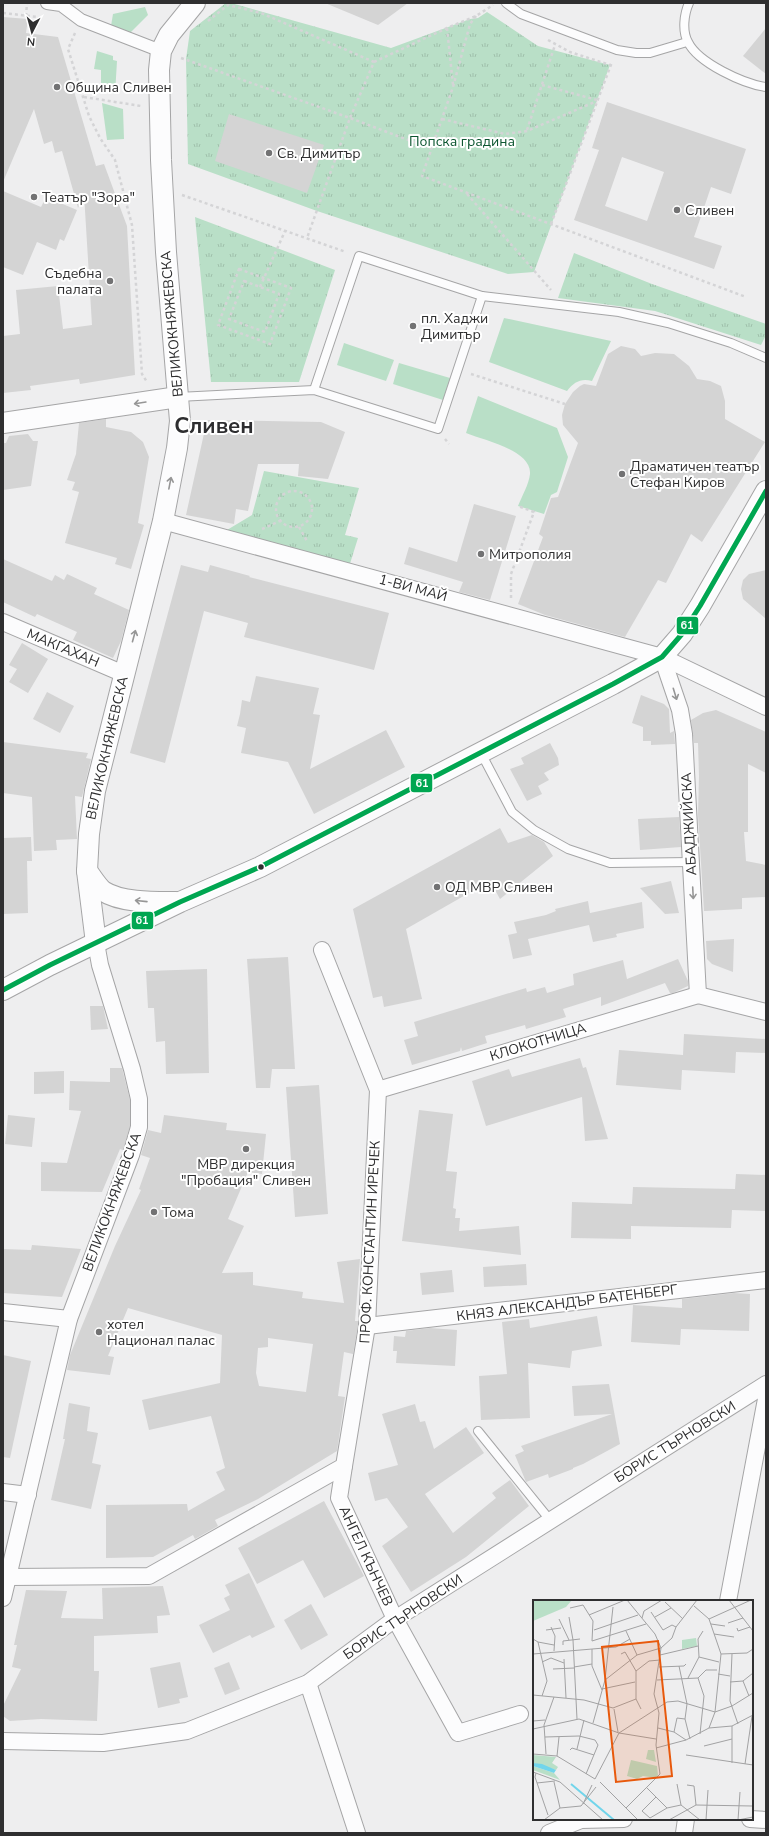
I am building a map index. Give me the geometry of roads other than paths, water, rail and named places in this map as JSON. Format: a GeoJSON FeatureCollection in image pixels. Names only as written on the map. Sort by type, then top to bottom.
{"type":"FeatureCollection","features":[{"type":"Feature","properties":{"kind":"street"},"geometry":{"type":"LineString","coordinates":[[47,3],[62,5],[81,20],[160,60],[169,35],[195,3]]}},
{"type":"Feature","properties":{"kind":"street","name":"ВЕЛИКОКНЯЖЕВСКА"},"geometry":{"type":"LineString","coordinates":[[3,1598],[69,1319],[131,1155],[139,1127],[139,1099],[136,1084],[100,965],[87,871],[89,834],[95,791],[163,521],[177,448],[180,421],[169,399],[163,188],[159,108],[160,60]]}},
{"type":"Feature","properties":{"kind":"street"},"geometry":{"type":"LineString","coordinates":[[3,423],[169,399]]}},
{"type":"Feature","properties":{"kind":"street"},"geometry":{"type":"LineString","coordinates":[[3,990],[50,965],[180,902],[260,867],[481,753],[662,657],[682,634],[700,606],[766,491]]}},
{"type":"Feature","properties":{"kind":"street","name":"1-ВИ МАЙ"},"geometry":{"type":"LineString","coordinates":[[163,521],[662,657],[766,707]]}},
{"type":"Feature","properties":{"kind":"street","name":"МАКГАХАН"},"geometry":{"type":"LineString","coordinates":[[3,622],[124,674]]}},
{"type":"Feature","properties":{"kind":"street","name":"АБАДЖИЙСКА"},"geometry":{"type":"LineString","coordinates":[[662,657],[680,710],[684,734],[698,995]]}},
{"type":"Feature","properties":{"kind":"street"},"geometry":{"type":"LineString","coordinates":[[87,871],[103,891],[121,898],[140,902],[180,902]]}},
{"type":"Feature","properties":{"kind":"street","name":"ПРОФ. КОНСТАНТИН ИРЕЧЕК"},"geometry":{"type":"LineString","coordinates":[[322,950],[378,1090],[367,1326],[344,1466]]}},
{"type":"Feature","properties":{"kind":"street"},"geometry":{"type":"LineString","coordinates":[[698,995],[766,1012]]}},
{"type":"Feature","properties":{"kind":"street","name":"КЛОКОТНИЦА"},"geometry":{"type":"LineString","coordinates":[[378,1090],[698,995]]}},
{"type":"Feature","properties":{"kind":"street","name":"КНЯЗ АЛЕКСАНДЪР БАТЕНБЕРГ"},"geometry":{"type":"LineString","coordinates":[[367,1326],[766,1280]]}},
{"type":"Feature","properties":{"kind":"street"},"geometry":{"type":"LineString","coordinates":[[3,1312],[69,1319]]}},
{"type":"Feature","properties":{"kind":"street","name":"БОРИС ТЪРНОВСКИ"},"geometry":{"type":"LineString","coordinates":[[3,1741],[103,1743],[187,1731],[308,1683],[395,1619],[766,1384]]}},
{"type":"Feature","properties":{"kind":"street"},"geometry":{"type":"LineString","coordinates":[[728,1600],[766,1399]]}},
{"type":"Feature","properties":{"kind":"street"},"geometry":{"type":"LineString","coordinates":[[8,1577],[149,1576],[344,1466]]}},
{"type":"Feature","properties":{"kind":"street","name":"АНГЕЛ КЪНЧЕВ"},"geometry":{"type":"LineString","coordinates":[[344,1466],[339,1498],[395,1619],[458,1733],[520,1714]]}},
{"type":"Feature","properties":{"kind":"street"},"geometry":{"type":"LineString","coordinates":[[3,1492],[28,1494]]}},
{"type":"Feature","properties":{"kind":"street"},"geometry":{"type":"LineString","coordinates":[[308,1683],[357,1833]]}},
{"type":"Feature","properties":{"kind":"street"},"geometry":{"type":"LineString","coordinates":[[753,1819],[766,1820]]}},
{"type":"Feature","properties":{"kind":"street"},"geometry":{"type":"LineString","coordinates":[[549,1833],[581,1820]]}},
{"type":"Feature","properties":{"kind":"street"},"geometry":{"type":"LineString","coordinates":[[684,1833],[686,1820]]}},
{"type":"Feature","properties":{"kind":"lane"},"geometry":{"type":"LineString","coordinates":[[506,3],[521,14],[617,50],[636,53],[650,53],[687,42]]}},
{"type":"Feature","properties":{"kind":"lane"},"geometry":{"type":"LineString","coordinates":[[689,3],[684,26],[687,42],[696,54],[747,83],[766,87]]}},
{"type":"Feature","properties":{"kind":"lane"},"geometry":{"type":"LineString","coordinates":[[314,390],[359,256],[482,296],[619,312],[668,323],[731,343],[766,358]]}},
{"type":"Feature","properties":{"kind":"lane"},"geometry":{"type":"LineString","coordinates":[[169,399],[314,390],[438,429],[482,296]]}},
{"type":"Feature","properties":{"kind":"lane"},"geometry":{"type":"LineString","coordinates":[[481,753],[512,812],[534,830],[568,849],[610,863],[691,862]]}},
{"type":"Feature","properties":{"kind":"lane"},"geometry":{"type":"LineString","coordinates":[[478,1431],[550,1520]]}},
{"type":"Feature","properties":{"kind":"place","name":"Община Сливен"},"geometry":{"type":"Point","coordinates":[57,87]}},
{"type":"Feature","properties":{"kind":"place","name":"Св. Димитър"},"geometry":{"type":"Point","coordinates":[269,153]}},
{"type":"Feature","properties":{"kind":"place","name":"Театър \"Зора\""},"geometry":{"type":"Point","coordinates":[34,197]}},
{"type":"Feature","properties":{"kind":"place","name":"Сливен"},"geometry":{"type":"Point","coordinates":[677,210]}},
{"type":"Feature","properties":{"kind":"place","name":"Съдебна палата"},"geometry":{"type":"Point","coordinates":[110,281]}},
{"type":"Feature","properties":{"kind":"place","name":"пл. Хаджи Димитър"},"geometry":{"type":"Point","coordinates":[413,326]}},
{"type":"Feature","properties":{"kind":"place","name":"Драматичен театър Стефан Киров"},"geometry":{"type":"Point","coordinates":[622,474]}},
{"type":"Feature","properties":{"kind":"place","name":"Митрополия"},"geometry":{"type":"Point","coordinates":[481,554]}},
{"type":"Feature","properties":{"kind":"place","name":"ОД МВР Сливен"},"geometry":{"type":"Point","coordinates":[437,887]}},
{"type":"Feature","properties":{"kind":"place","name":"МВР дирекция \"Пробация\" Сливен"},"geometry":{"type":"Point","coordinates":[246,1149]}},
{"type":"Feature","properties":{"kind":"place","name":"Тома"},"geometry":{"type":"Point","coordinates":[154,1212]}},
{"type":"Feature","properties":{"kind":"place","name":"хотел Национал палас"},"geometry":{"type":"Point","coordinates":[99,1332]}},
{"type":"Feature","properties":{"kind":"district","name":"Сливен"},"geometry":{"type":"Point","coordinates":[214,426]}},
{"type":"Feature","properties":{"kind":"park label","name":"Попска градина"},"geometry":{"type":"Point","coordinates":[462,141]}}]}
